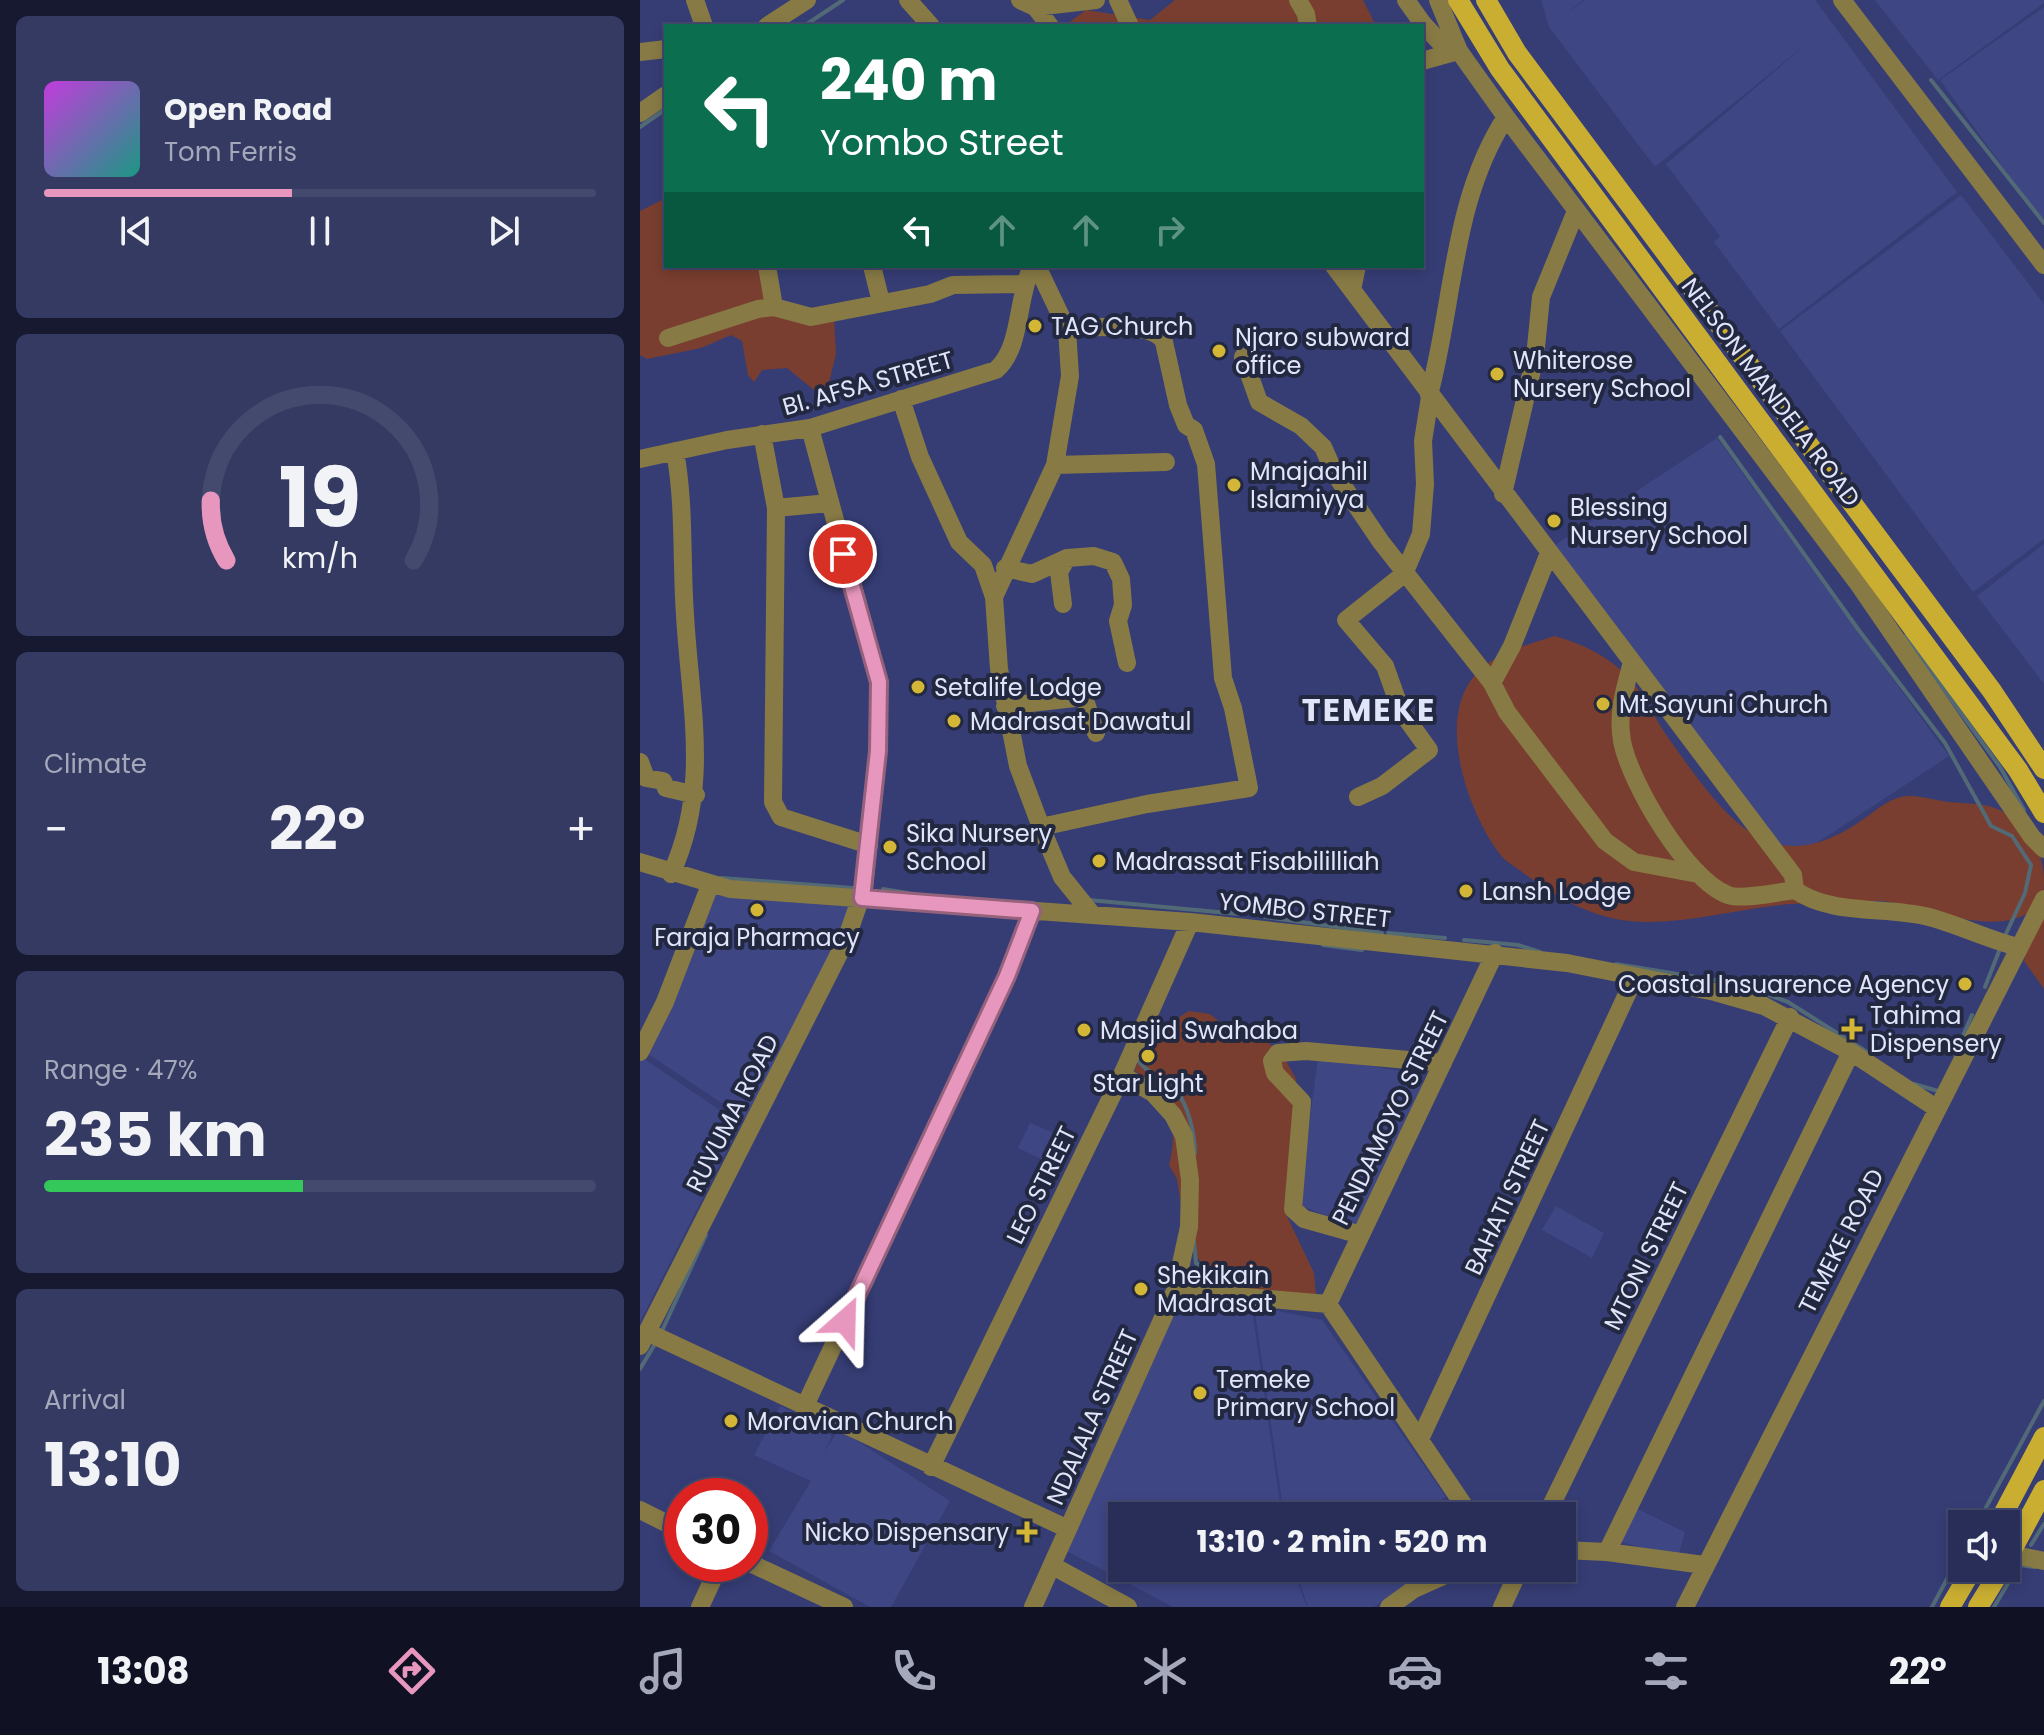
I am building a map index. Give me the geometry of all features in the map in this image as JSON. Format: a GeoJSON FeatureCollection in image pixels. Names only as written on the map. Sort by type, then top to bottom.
{"type":"FeatureCollection","features":[{"type":"Feature","properties":{"kind":"main road","name":"NELSON MANDELA ROAD"},"geometry":{"type":"LineString","coordinates":[[1458,0],[1500,69],[2001,747],[2044,813]]}},
{"type":"Feature","properties":{"kind":"main road","name":"NELSON MANDELA ROAD"},"geometry":{"type":"LineString","coordinates":[[1486,0],[1517,53],[1992,691],[2044,769]]}},
{"type":"Feature","properties":{"kind":"main road"},"geometry":{"type":"LineString","coordinates":[[2005,1510],[2044,1437]]}},
{"type":"Feature","properties":{"kind":"main road"},"geometry":{"type":"LineString","coordinates":[[2020,1535],[2044,1490]]}},
{"type":"Feature","properties":{"kind":"main road"},"geometry":{"type":"LineString","coordinates":[[1950,1607],[1965,1582]]}},
{"type":"Feature","properties":{"kind":"main road"},"geometry":{"type":"LineString","coordinates":[[1978,1607],[1993,1582]]}},
{"type":"Feature","properties":{"kind":"street"},"geometry":{"type":"LineString","coordinates":[[695,0],[703,24]]}},
{"type":"Feature","properties":{"kind":"street"},"geometry":{"type":"LineString","coordinates":[[770,24],[807,0]]}},
{"type":"Feature","properties":{"kind":"street"},"geometry":{"type":"LineString","coordinates":[[908,0],[928,24]]}},
{"type":"Feature","properties":{"kind":"street"},"geometry":{"type":"LineString","coordinates":[[1027,3],[1096,0]]}},
{"type":"Feature","properties":{"kind":"street"},"geometry":{"type":"LineString","coordinates":[[1118,0],[1129,24]]}},
{"type":"Feature","properties":{"kind":"street"},"geometry":{"type":"LineString","coordinates":[[1298,0],[1308,24]]}},
{"type":"Feature","properties":{"kind":"street"},"geometry":{"type":"LineString","coordinates":[[1406,0],[1423,24]]}},
{"type":"Feature","properties":{"kind":"street"},"geometry":{"type":"LineString","coordinates":[[1438,0],[1454,52]]}},
{"type":"Feature","properties":{"kind":"street"},"geometry":{"type":"LineString","coordinates":[[1842,0],[2044,265]]}},
{"type":"Feature","properties":{"kind":"street"},"geometry":{"type":"LineString","coordinates":[[1027,3],[1048,24]]}},
{"type":"Feature","properties":{"kind":"street"},"geometry":{"type":"LineString","coordinates":[[1424,25],[1454,52],[1506,117],[1849,571],[2032,837],[2044,849]]}},
{"type":"Feature","properties":{"kind":"street"},"geometry":{"type":"LineString","coordinates":[[640,52],[664,49]]}},
{"type":"Feature","properties":{"kind":"street"},"geometry":{"type":"LineString","coordinates":[[1424,60],[1454,52]]}},
{"type":"Feature","properties":{"kind":"street"},"geometry":{"type":"LineString","coordinates":[[640,113],[664,96]]}},
{"type":"Feature","properties":{"kind":"street"},"geometry":{"type":"LineString","coordinates":[[1358,797],[1382,786],[1429,750],[1401,711],[1385,666],[1346,620],[1404,574],[1421,534],[1425,484],[1423,441],[1448,288],[1471,192],[1489,143],[1506,117]]}},
{"type":"Feature","properties":{"kind":"street"},"geometry":{"type":"LineString","coordinates":[[1503,494],[1535,357],[1541,297],[1576,211]]}},
{"type":"Feature","properties":{"kind":"street"},"geometry":{"type":"LineString","coordinates":[[767,268],[774,307]]}},
{"type":"Feature","properties":{"kind":"street"},"geometry":{"type":"LineString","coordinates":[[872,268],[881,302]]}},
{"type":"Feature","properties":{"kind":"street","name":"BI. AFSA STREET"},"geometry":{"type":"LineString","coordinates":[[640,459],[762,434],[810,428],[984,376],[1005,362],[1013,350],[1024,284],[1034,268]]}},
{"type":"Feature","properties":{"kind":"street"},"geometry":{"type":"LineString","coordinates":[[994,597],[1055,465],[1070,376],[1067,329],[1036,268]]}},
{"type":"Feature","properties":{"kind":"street"},"geometry":{"type":"LineString","coordinates":[[1336,268],[1793,875],[1795,890]]}},
{"type":"Feature","properties":{"kind":"street"},"geometry":{"type":"LineString","coordinates":[[1352,290],[1357,268]]}},
{"type":"Feature","properties":{"kind":"street"},"geometry":{"type":"LineString","coordinates":[[668,338],[740,313],[774,307],[811,317],[930,294],[953,285],[1024,284]]}},
{"type":"Feature","properties":{"kind":"street"},"geometry":{"type":"LineString","coordinates":[[1041,827],[1147,804],[1249,788],[1233,708],[1223,678],[1209,484],[1199,443],[1194,430],[1186,425],[1172,384],[1164,342],[1158,334],[1143,329],[1067,329]]}},
{"type":"Feature","properties":{"kind":"street"},"geometry":{"type":"LineString","coordinates":[[1243,357],[1259,402],[1313,436],[1340,482],[1404,574],[1492,683],[1507,712],[1605,841],[1634,862],[1698,874]]}},
{"type":"Feature","properties":{"kind":"street"},"geometry":{"type":"LineString","coordinates":[[901,399],[920,457],[959,542],[983,565],[994,597],[1005,706],[1018,766],[1062,877],[1091,913]]}},
{"type":"Feature","properties":{"kind":"street","name":"RUVUMA ROAD"},"geometry":{"type":"LineString","coordinates":[[643,1339],[749,1136],[846,940],[862,898],[869,845],[879,682],[810,428]]}},
{"type":"Feature","properties":{"kind":"street"},"geometry":{"type":"LineString","coordinates":[[762,434],[776,508],[773,802],[781,817],[869,845]]}},
{"type":"Feature","properties":{"kind":"street"},"geometry":{"type":"LineString","coordinates":[[671,874],[686,839],[696,795],[685,617],[684,516],[675,451]]}},
{"type":"Feature","properties":{"kind":"street"},"geometry":{"type":"LineString","coordinates":[[1055,465],[1166,462]]}},
{"type":"Feature","properties":{"kind":"street"},"geometry":{"type":"LineString","coordinates":[[776,508],[829,503]]}},
{"type":"Feature","properties":{"kind":"street"},"geometry":{"type":"LineString","coordinates":[[1492,683],[1517,636],[1549,553]]}},
{"type":"Feature","properties":{"kind":"street"},"geometry":{"type":"LineString","coordinates":[[1005,568],[1032,574],[1067,558],[1094,556],[1113,562],[1119,569],[1123,605],[1119,630],[1127,663]]}},
{"type":"Feature","properties":{"kind":"street"},"geometry":{"type":"LineString","coordinates":[[1063,604],[1059,572],[1067,558]]}},
{"type":"Feature","properties":{"kind":"street"},"geometry":{"type":"LineString","coordinates":[[1632,662],[1620,722],[1629,766],[1654,814],[1706,883],[1731,897],[1795,890],[1809,900],[1931,917],[2018,947]]}},
{"type":"Feature","properties":{"kind":"street"},"geometry":{"type":"LineString","coordinates":[[1005,706],[1084,697],[1096,733]]}},
{"type":"Feature","properties":{"kind":"street"},"geometry":{"type":"LineString","coordinates":[[640,762],[646,778],[663,781],[666,788],[696,795]]}},
{"type":"Feature","properties":{"kind":"street","name":"YOMBO STREET"},"geometry":{"type":"LineString","coordinates":[[640,862],[710,885],[1190,922],[1495,953],[1635,977],[1730,996],[1790,1017],[1851,1052],[1936,1108]]}},
{"type":"Feature","properties":{"kind":"street"},"geometry":{"type":"LineString","coordinates":[[640,1052],[676,977],[710,885]]}},
{"type":"Feature","properties":{"kind":"street","name":"TEMEKE ROAD"},"geometry":{"type":"LineString","coordinates":[[1685,1607],[2044,899]]}},
{"type":"Feature","properties":{"kind":"street"},"geometry":{"type":"LineString","coordinates":[[804,1408],[1007,976],[1032,911]]}},
{"type":"Feature","properties":{"kind":"street","name":"LEO STREET"},"geometry":{"type":"LineString","coordinates":[[931,1467],[1122,1075],[1190,922]]}},
{"type":"Feature","properties":{"kind":"street","name":"PENDAMOYO STREET"},"geometry":{"type":"LineString","coordinates":[[1328,1304],[1495,953]]}},
{"type":"Feature","properties":{"kind":"street","name":"BAHATI STREET"},"geometry":{"type":"LineString","coordinates":[[1421,1437],[1635,977]]}},
{"type":"Feature","properties":{"kind":"street","name":"MTONI STREET"},"geometry":{"type":"LineString","coordinates":[[1553,1502],[1790,1017]]}},
{"type":"Feature","properties":{"kind":"street"},"geometry":{"type":"LineString","coordinates":[[1361,1235],[1304,1219],[1293,1209],[1302,1102],[1275,1073],[1272,1061],[1278,1053],[1306,1051],[1443,1063]]}},
{"type":"Feature","properties":{"kind":"street"},"geometry":{"type":"LineString","coordinates":[[1607,1552],[1851,1052]]}},
{"type":"Feature","properties":{"kind":"street","name":"NDALALA STREET"},"geometry":{"type":"LineString","coordinates":[[1033,1607],[1175,1291],[1189,1227],[1190,1180],[1184,1136],[1173,1115],[1153,1093],[1122,1075]]}},
{"type":"Feature","properties":{"kind":"street"},"geometry":{"type":"LineString","coordinates":[[1175,1291],[1328,1304],[1462,1502]]}},
{"type":"Feature","properties":{"kind":"street"},"geometry":{"type":"LineString","coordinates":[[643,1339],[804,1408],[1068,1529]]}},
{"type":"Feature","properties":{"kind":"street"},"geometry":{"type":"LineString","coordinates":[[640,1510],[664,1522]]}},
{"type":"Feature","properties":{"kind":"street"},"geometry":{"type":"LineString","coordinates":[[1576,1551],[1704,1565]]}},
{"type":"Feature","properties":{"kind":"street"},"geometry":{"type":"LineString","coordinates":[[2020,1561],[2044,1561]]}},
{"type":"Feature","properties":{"kind":"street"},"geometry":{"type":"LineString","coordinates":[[1053,1566],[1128,1607]]}},
{"type":"Feature","properties":{"kind":"street"},"geometry":{"type":"LineString","coordinates":[[768,1571],[844,1607]]}},
{"type":"Feature","properties":{"kind":"street"},"geometry":{"type":"LineString","coordinates":[[700,1607],[712,1582]]}},
{"type":"Feature","properties":{"kind":"street"},"geometry":{"type":"LineString","coordinates":[[1389,1607],[1430,1582]]}},
{"type":"Feature","properties":{"kind":"street"},"geometry":{"type":"LineString","coordinates":[[1502,1607],[1514,1582]]}},
{"type":"Feature","properties":{"kind":"shaded area"},"geometry":{"type":"Polygon","coordinates":[[[1175,0],[1363,0],[1375,24],[1067,24],[1086,10],[1150,20],[1175,0]]]}},
{"type":"Feature","properties":{"kind":"shaded area"},"geometry":{"type":"Polygon","coordinates":[[[1541,0],[1583,0],[1566,14],[1585,0],[1815,0],[1957,192],[1779,329],[1714,242],[1720,236],[1666,164],[1810,41],[1655,167],[1549,27],[1541,0]]]}},
{"type":"Feature","properties":{"kind":"shaded area"},"geometry":{"type":"Polygon","coordinates":[[[1875,0],[2044,0],[2044,3],[1938,80],[1875,0]]]}},
{"type":"Feature","properties":{"kind":"shaded area"},"geometry":{"type":"Polygon","coordinates":[[[2044,7],[2044,224],[1940,80],[2044,7]]]}},
{"type":"Feature","properties":{"kind":"shaded area"},"geometry":{"type":"Polygon","coordinates":[[[1961,195],[2044,304],[2044,539],[1973,592],[1780,331],[1961,195]]]}},
{"type":"Feature","properties":{"kind":"shaded area"},"geometry":{"type":"Polygon","coordinates":[[[664,199],[664,268],[772,268],[782,309],[834,315],[836,354],[825,399],[787,368],[762,370],[754,382],[748,375],[742,341],[731,335],[701,348],[647,359],[640,355],[640,211],[664,199]]]}},
{"type":"Feature","properties":{"kind":"shaded area"},"geometry":{"type":"Polygon","coordinates":[[[1717,438],[1949,756],[1791,860],[1552,547],[1717,438]]]}},
{"type":"Feature","properties":{"kind":"shaded area"},"geometry":{"type":"Polygon","coordinates":[[[2044,544],[2044,684],[1977,596],[2044,544]]]}},
{"type":"Feature","properties":{"kind":"shaded area"},"geometry":{"type":"Polygon","coordinates":[[[1555,636],[1594,651],[1627,676],[1712,796],[1755,835],[1779,845],[1806,845],[1837,835],[1891,801],[1906,796],[1989,806],[2014,819],[2036,846],[2043,868],[2041,901],[2026,914],[1987,922],[1876,901],[1843,905],[1790,904],[1683,920],[1647,922],[1596,914],[1565,900],[1507,861],[1487,835],[1467,788],[1457,735],[1459,711],[1466,688],[1480,670],[1506,653],[1555,636]]]}},
{"type":"Feature","properties":{"kind":"shaded area"},"geometry":{"type":"Polygon","coordinates":[[[715,884],[855,904],[747,1120],[642,1050],[715,884]]]}},
{"type":"Feature","properties":{"kind":"shaded area"},"geometry":{"type":"Polygon","coordinates":[[[2044,913],[2044,989],[2024,961],[2029,935],[2044,913]]]}},
{"type":"Feature","properties":{"kind":"shaded area"},"geometry":{"type":"Polygon","coordinates":[[[1189,1011],[1210,1014],[1227,1028],[1267,1041],[1285,1059],[1296,1079],[1284,1210],[1314,1273],[1317,1308],[1242,1295],[1221,1285],[1188,1247],[1177,1179],[1169,1165],[1173,1137],[1169,1110],[1156,1087],[1134,1071],[1156,1036],[1189,1011]]]}},
{"type":"Feature","properties":{"kind":"shaded area"},"geometry":{"type":"Polygon","coordinates":[[[640,1056],[740,1124],[640,1322],[640,1056]]]}},
{"type":"Feature","properties":{"kind":"shaded area"},"geometry":{"type":"Polygon","coordinates":[[[1318,1057],[1418,1074],[1423,1086],[1355,1227],[1299,1205],[1318,1057]]]}},
{"type":"Feature","properties":{"kind":"shaded area"},"geometry":{"type":"Polygon","coordinates":[[[1030,1123],[1073,1141],[1060,1168],[1018,1148],[1030,1123]]]}},
{"type":"Feature","properties":{"kind":"shaded area"},"geometry":{"type":"Polygon","coordinates":[[[1556,1206],[1604,1233],[1592,1258],[1542,1230],[1556,1206]]]}},
{"type":"Feature","properties":{"kind":"shaded area","name":"Temeke Primary School"},"geometry":{"type":"Polygon","coordinates":[[[1197,1293],[1251,1301],[1280,1502],[1108,1502],[1108,1573],[1065,1550],[1179,1304],[1197,1293]]]}},
{"type":"Feature","properties":{"kind":"shaded area"},"geometry":{"type":"Polygon","coordinates":[[[1254,1306],[1322,1320],[1446,1497],[1438,1502],[1282,1502],[1254,1306]]]}},
{"type":"Feature","properties":{"kind":"shaded area"},"geometry":{"type":"Polygon","coordinates":[[[780,1406],[829,1428],[828,1433],[832,1436],[824,1452],[839,1429],[950,1501],[891,1607],[870,1607],[769,1551],[811,1481],[754,1455],[780,1406]]]}},
{"type":"Feature","properties":{"kind":"shaded area"},"geometry":{"type":"Polygon","coordinates":[[[1631,1506],[1685,1532],[1677,1560],[1617,1540],[1631,1506]]]}},
{"type":"Feature","properties":{"kind":"shaded area","name":"Temeke Primary School"},"geometry":{"type":"Polygon","coordinates":[[[1126,1582],[1297,1582],[1307,1607],[1173,1607],[1126,1582]]]}},
{"type":"Feature","properties":{"kind":"shaded area"},"geometry":{"type":"Polygon","coordinates":[[[1300,1582],[1409,1582],[1374,1607],[1308,1607],[1300,1582]]]}},
{"type":"Feature","properties":{"kind":"waterway"},"geometry":{"type":"LineString","coordinates":[[807,24],[843,0]]}},
{"type":"Feature","properties":{"kind":"waterway"},"geometry":{"type":"LineString","coordinates":[[1931,80],[2044,223]]}},
{"type":"Feature","properties":{"kind":"waterway"},"geometry":{"type":"LineString","coordinates":[[640,127],[664,110]]}},
{"type":"Feature","properties":{"kind":"waterway"},"geometry":{"type":"LineString","coordinates":[[1720,437],[1858,629],[1945,743],[1991,826],[2012,836],[2031,865],[2025,893],[2004,938]]}},
{"type":"Feature","properties":{"kind":"waterway"},"geometry":{"type":"LineString","coordinates":[[1905,636],[2000,767],[2024,810]]}},
{"type":"Feature","properties":{"kind":"waterway"},"geometry":{"type":"LineString","coordinates":[[721,878],[853,888]]}},
{"type":"Feature","properties":{"kind":"waterway"},"geometry":{"type":"LineString","coordinates":[[883,889],[908,893]]}},
{"type":"Feature","properties":{"kind":"waterway"},"geometry":{"type":"LineString","coordinates":[[1089,900],[1239,914]]}},
{"type":"Feature","properties":{"kind":"waterway"},"geometry":{"type":"LineString","coordinates":[[1265,917],[1382,933]]}},
{"type":"Feature","properties":{"kind":"waterway"},"geometry":{"type":"LineString","coordinates":[[1388,933],[1445,938]]}},
{"type":"Feature","properties":{"kind":"waterway"},"geometry":{"type":"LineString","coordinates":[[1464,940],[1518,945],[1540,952]]}},
{"type":"Feature","properties":{"kind":"waterway"},"geometry":{"type":"LineString","coordinates":[[1323,945],[1362,950]]}},
{"type":"Feature","properties":{"kind":"waterway"},"geometry":{"type":"LineString","coordinates":[[1985,987],[2001,946]]}},
{"type":"Feature","properties":{"kind":"waterway"},"geometry":{"type":"LineString","coordinates":[[1616,964],[1739,984],[1788,1002],[1867,1052]]}},
{"type":"Feature","properties":{"kind":"waterway"},"geometry":{"type":"LineString","coordinates":[[1955,1054],[1972,1015]]}},
{"type":"Feature","properties":{"kind":"waterway"},"geometry":{"type":"LineString","coordinates":[[1136,1056],[1144,1067],[1180,1096],[1190,1120],[1195,1153]]}},
{"type":"Feature","properties":{"kind":"waterway"},"geometry":{"type":"LineString","coordinates":[[1914,1084],[1938,1091]]}},
{"type":"Feature","properties":{"kind":"waterway"},"geometry":{"type":"LineString","coordinates":[[661,1333],[706,1235]]}},
{"type":"Feature","properties":{"kind":"waterway"},"geometry":{"type":"LineString","coordinates":[[1194,1241],[1196,1263],[1222,1279]]}},
{"type":"Feature","properties":{"kind":"waterway"},"geometry":{"type":"LineString","coordinates":[[640,1369],[655,1344]]}},
{"type":"Feature","properties":{"kind":"waterway"},"geometry":{"type":"LineString","coordinates":[[1985,1510],[2044,1401]]}},
{"type":"Feature","properties":{"kind":"waterway"},"geometry":{"type":"LineString","coordinates":[[2031,1545],[2044,1524]]}},
{"type":"Feature","properties":{"kind":"waterway"},"geometry":{"type":"LineString","coordinates":[[1994,1607],[2019,1565],[2035,1567]]}},
{"type":"Feature","properties":{"kind":"waterway"},"geometry":{"type":"LineString","coordinates":[[1932,1607],[1948,1577]]}},
{"type":"Feature","properties":{"kind":"place","name":"TAG Church"},"geometry":{"type":"Point","coordinates":[1035,326]}},
{"type":"Feature","properties":{"kind":"place","name":"Njaro subward office"},"geometry":{"type":"Point","coordinates":[1219,351]}},
{"type":"Feature","properties":{"kind":"place","name":"Whiterose Nursery School"},"geometry":{"type":"Point","coordinates":[1497,374]}},
{"type":"Feature","properties":{"kind":"place","name":"Mnajaahil Islamiyya"},"geometry":{"type":"Point","coordinates":[1234,485]}},
{"type":"Feature","properties":{"kind":"place","name":"Blessing Nursery School"},"geometry":{"type":"Point","coordinates":[1554,521]}},
{"type":"Feature","properties":{"kind":"place","name":"Setalife Lodge"},"geometry":{"type":"Point","coordinates":[918,687]}},
{"type":"Feature","properties":{"kind":"place","name":"Mt.Sayuni Church"},"geometry":{"type":"Point","coordinates":[1603,704]}},
{"type":"Feature","properties":{"kind":"place","name":"Madrasat Dawatul"},"geometry":{"type":"Point","coordinates":[954,721]}},
{"type":"Feature","properties":{"kind":"place","name":"Sika Nursery School"},"geometry":{"type":"Point","coordinates":[890,847]}},
{"type":"Feature","properties":{"kind":"place","name":"Madrassat Fisabililliah"},"geometry":{"type":"Point","coordinates":[1099,861]}},
{"type":"Feature","properties":{"kind":"place","name":"Lansh Lodge"},"geometry":{"type":"Point","coordinates":[1466,891]}},
{"type":"Feature","properties":{"kind":"place","name":"Faraja Pharmacy"},"geometry":{"type":"Point","coordinates":[757,910]}},
{"type":"Feature","properties":{"kind":"place","name":"Coastal Insuarence Agency"},"geometry":{"type":"Point","coordinates":[1965,984]}},
{"type":"Feature","properties":{"kind":"place","name":"Tahima Dispensery"},"geometry":{"type":"Point","coordinates":[1852,1029]}},
{"type":"Feature","properties":{"kind":"place","name":"Masjid Swahaba"},"geometry":{"type":"Point","coordinates":[1084,1030]}},
{"type":"Feature","properties":{"kind":"place","name":"Star Light"},"geometry":{"type":"Point","coordinates":[1148,1056]}},
{"type":"Feature","properties":{"kind":"place","name":"Shekikain Madrasat"},"geometry":{"type":"Point","coordinates":[1141,1289]}},
{"type":"Feature","properties":{"kind":"place","name":"Temeke Primary School"},"geometry":{"type":"Point","coordinates":[1200,1393]}},
{"type":"Feature","properties":{"kind":"place","name":"Moravian Church"},"geometry":{"type":"Point","coordinates":[731,1421]}},
{"type":"Feature","properties":{"kind":"place","name":"Nicko Dispensary"},"geometry":{"type":"Point","coordinates":[1027,1532]}},
{"type":"Feature","properties":{"kind":"district","name":"TEMEKE"},"geometry":{"type":"Point","coordinates":[1369,709]}},
{"type":"Feature","properties":{"kind":"route"},"geometry":{"type":"LineString","coordinates":[[843,554],[875,657],[879,682],[878,751],[862,898],[1032,911],[1007,976],[845,1321]]}}]}
